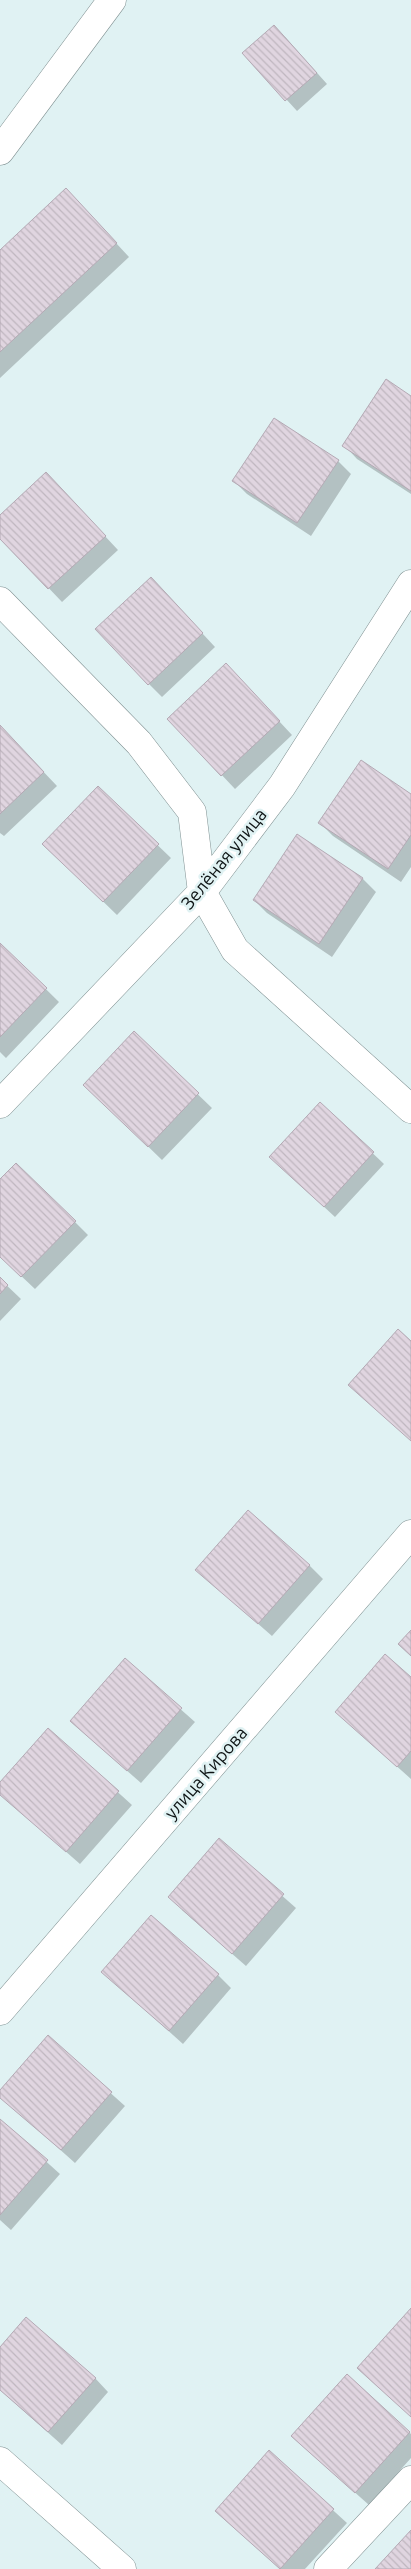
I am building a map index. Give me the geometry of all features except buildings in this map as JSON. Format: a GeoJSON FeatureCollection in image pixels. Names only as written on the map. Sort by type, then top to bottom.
{"type":"FeatureCollection","features":[{"type":"Feature","properties":{"kind":"street"},"geometry":{"type":"LineString","coordinates":[[0,151],[112,0]]}},
{"type":"Feature","properties":{"kind":"street","name":"Зелёная улица"},"geometry":{"type":"LineString","coordinates":[[0,1104],[202,892],[282,786],[411,584]]}},
{"type":"Feature","properties":{"kind":"street"},"geometry":{"type":"LineString","coordinates":[[0,601],[139,743],[192,812],[202,892],[235,950],[411,1109]]}},
{"type":"Feature","properties":{"kind":"street","name":"улица Кирова"},"geometry":{"type":"LineString","coordinates":[[0,2011],[411,1534]]}},
{"type":"Feature","properties":{"kind":"street"},"geometry":{"type":"LineString","coordinates":[[0,2461],[122,2569]]}},
{"type":"Feature","properties":{"kind":"street"},"geometry":{"type":"LineString","coordinates":[[328,2569],[411,2480]]}}]}
